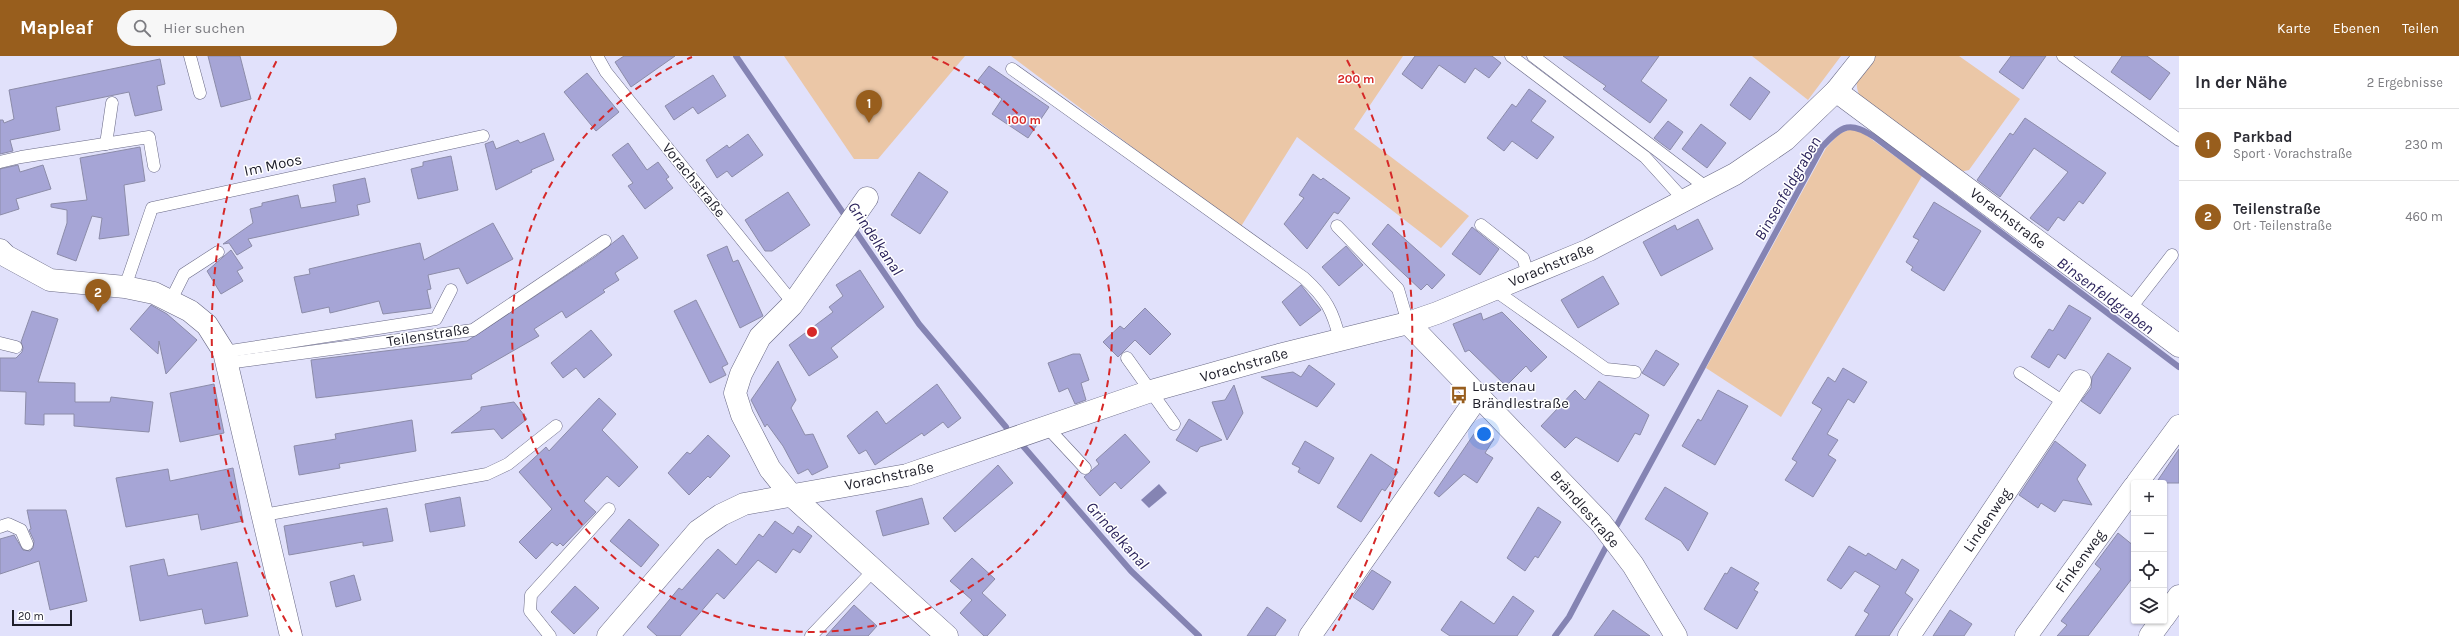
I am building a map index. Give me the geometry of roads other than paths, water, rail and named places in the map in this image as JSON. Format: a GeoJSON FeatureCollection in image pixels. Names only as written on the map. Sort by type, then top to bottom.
{"type":"FeatureCollection","features":[{"type":"Feature","properties":{"kind":"street","name":"Vorachstraße"},"geometry":{"type":"LineString","coordinates":[[610,635],[698,531],[721,515],[744,504],[907,475],[935,467],[1046,425],[1151,391],[1408,323],[1493,289],[1590,250],[1763,158],[1785,140],[1836,91],[1862,56]]}},
{"type":"Feature","properties":{"kind":"street","name":"Vorachstraße"},"geometry":{"type":"LineString","coordinates":[[1836,91],[2179,346]]}},
{"type":"Feature","properties":{"kind":"street"},"geometry":{"type":"LineString","coordinates":[[864,204],[793,303],[760,337],[741,374],[735,393],[742,415],[770,469],[791,495],[874,570],[937,633]]}},
{"type":"Feature","properties":{"kind":"street"},"geometry":{"type":"LineString","coordinates":[[0,250],[6,256],[50,280],[125,287],[154,293],[171,300],[190,311],[207,325],[226,357],[264,515],[286,635]]}},
{"type":"Feature","properties":{"kind":"street","name":"Brändlestraße"},"geometry":{"type":"LineString","coordinates":[[1408,323],[1602,523],[1633,565],[1676,636]]}},
{"type":"Feature","properties":{"kind":"street","name":"Lindenweg"},"geometry":{"type":"LineString","coordinates":[[1909,636],[2080,381]]}},
{"type":"Feature","properties":{"kind":"street"},"geometry":{"type":"LineString","coordinates":[[1310,636],[1479,395]]}},
{"type":"Feature","properties":{"kind":"street"},"geometry":{"type":"LineString","coordinates":[[2139,480],[2179,426]]}},
{"type":"Feature","properties":{"kind":"street","name":"Finkenweg"},"geometry":{"type":"LineString","coordinates":[[2026,636],[2131,491]]}},
{"type":"Feature","properties":{"kind":"street"},"geometry":{"type":"LineString","coordinates":[[2167,613],[2179,596]]}},
{"type":"Feature","properties":{"kind":"street"},"geometry":{"type":"LineString","coordinates":[[2150,636],[2159,624]]}},
{"type":"Feature","properties":{"kind":"lane"},"geometry":{"type":"LineString","coordinates":[[190,56],[200,93]]}},
{"type":"Feature","properties":{"kind":"lane","name":"Vorachstraße"},"geometry":{"type":"LineString","coordinates":[[597,56],[606,72],[793,303]]}},
{"type":"Feature","properties":{"kind":"lane"},"geometry":{"type":"LineString","coordinates":[[1510,56],[1645,157],[1684,200]]}},
{"type":"Feature","properties":{"kind":"lane"},"geometry":{"type":"LineString","coordinates":[[1533,56],[1707,188]]}},
{"type":"Feature","properties":{"kind":"lane"},"geometry":{"type":"LineString","coordinates":[[2063,56],[2179,140]]}},
{"type":"Feature","properties":{"kind":"lane"},"geometry":{"type":"LineString","coordinates":[[1012,69],[1304,278],[1325,300],[1334,316],[1340,340]]}},
{"type":"Feature","properties":{"kind":"lane"},"geometry":{"type":"LineString","coordinates":[[106,144],[112,103]]}},
{"type":"Feature","properties":{"kind":"lane","name":"Im Moos"},"geometry":{"type":"LineString","coordinates":[[125,287],[152,208],[483,136]]}},
{"type":"Feature","properties":{"kind":"lane"},"geometry":{"type":"LineString","coordinates":[[0,162],[21,157],[149,137],[154,166]]}},
{"type":"Feature","properties":{"kind":"lane"},"geometry":{"type":"LineString","coordinates":[[1481,225],[1523,258],[1528,274]]}},
{"type":"Feature","properties":{"kind":"lane"},"geometry":{"type":"LineString","coordinates":[[1337,226],[1398,289],[1408,323]]}},
{"type":"Feature","properties":{"kind":"lane","name":"Teilenstraße"},"geometry":{"type":"LineString","coordinates":[[226,357],[472,330],[605,241]]}},
{"type":"Feature","properties":{"kind":"lane"},"geometry":{"type":"LineString","coordinates":[[171,300],[184,274],[218,252]]}},
{"type":"Feature","properties":{"kind":"lane"},"geometry":{"type":"LineString","coordinates":[[2130,309],[2172,255]]}},
{"type":"Feature","properties":{"kind":"lane"},"geometry":{"type":"LineString","coordinates":[[1493,289],[1606,369],[1635,372]]}},
{"type":"Feature","properties":{"kind":"lane","name":"Teilenstraße"},"geometry":{"type":"LineString","coordinates":[[226,357],[436,319],[451,290]]}},
{"type":"Feature","properties":{"kind":"lane"},"geometry":{"type":"LineString","coordinates":[[0,343],[16,347]]}},
{"type":"Feature","properties":{"kind":"lane"},"geometry":{"type":"LineString","coordinates":[[1127,358],[1174,424]]}},
{"type":"Feature","properties":{"kind":"lane"},"geometry":{"type":"LineString","coordinates":[[2020,373],[2065,404]]}},
{"type":"Feature","properties":{"kind":"lane"},"geometry":{"type":"LineString","coordinates":[[1046,425],[1085,468]]}},
{"type":"Feature","properties":{"kind":"lane"},"geometry":{"type":"LineString","coordinates":[[264,515],[488,474],[508,464],[556,426]]}},
{"type":"Feature","properties":{"kind":"lane"},"geometry":{"type":"LineString","coordinates":[[550,636],[530,611],[531,596],[609,509]]}},
{"type":"Feature","properties":{"kind":"lane"},"geometry":{"type":"LineString","coordinates":[[0,527],[8,524],[21,530],[27,544]]}},
{"type":"Feature","properties":{"kind":"lane"},"geometry":{"type":"LineString","coordinates":[[811,636],[874,570]]}},
{"type":"Feature","properties":{"kind":"water"},"geometry":{"type":"Polygon","coordinates":[[[1159,484],[1167,493],[1149,508],[1141,500],[1159,484]]]}},
{"type":"Feature","properties":{"kind":"waterway","name":"Grindelkanal"},"geometry":{"type":"LineString","coordinates":[[736,56],[919,324],[1006,427]]}},
{"type":"Feature","properties":{"kind":"waterway","name":"Binsenfeldgraben"},"geometry":{"type":"LineString","coordinates":[[1617,525],[1822,147],[1829,139],[1841,130],[1847,128],[1853,127],[1860,129],[1876,138],[2179,367]]}},
{"type":"Feature","properties":{"kind":"waterway","name":"Grindelkanal"},"geometry":{"type":"LineString","coordinates":[[1023,446],[1131,571],[1199,636]]}},
{"type":"Feature","properties":{"kind":"waterway","name":"Binsenfeldgraben"},"geometry":{"type":"LineString","coordinates":[[1555,636],[1569,617],[1606,547]]}},
{"type":"Feature","properties":{"kind":"place","name":"Parkbad"},"geometry":{"type":"Point","coordinates":[869,123]}},
{"type":"Feature","properties":{"kind":"place","name":"Teilenstraße"},"geometry":{"type":"Point","coordinates":[98,312]}},
{"type":"Feature","properties":{"kind":"place","name":"Lustenau Brändlestraße"},"geometry":{"type":"Point","coordinates":[1459,395]}}]}
